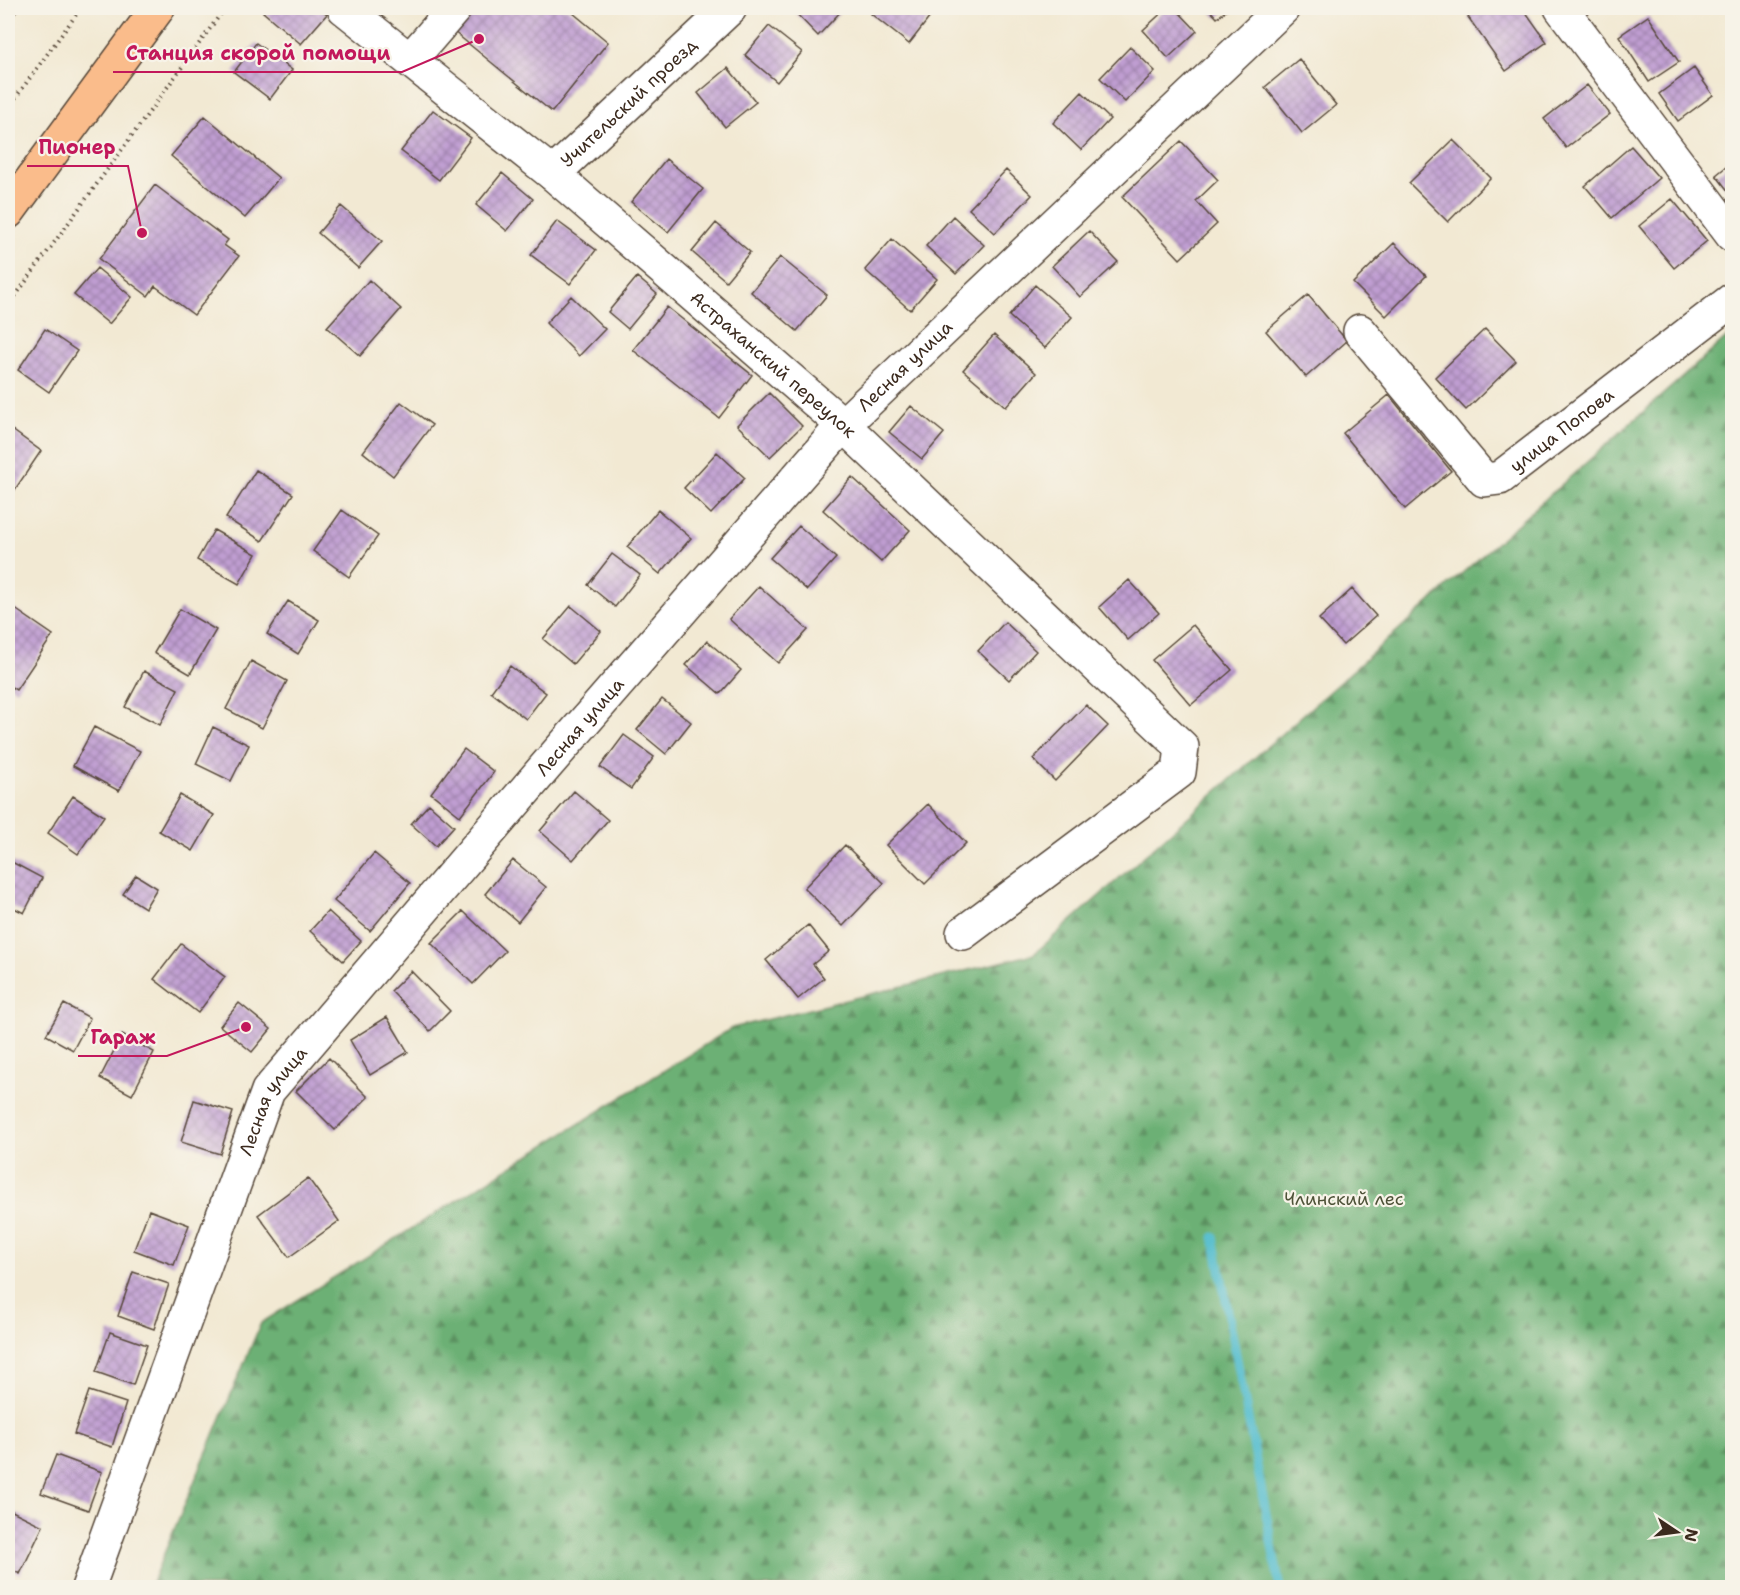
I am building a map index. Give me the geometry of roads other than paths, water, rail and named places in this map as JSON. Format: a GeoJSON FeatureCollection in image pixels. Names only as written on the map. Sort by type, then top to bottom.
{"type":"FeatureCollection","features":[{"type":"Feature","properties":{"kind":"main road"},"geometry":{"type":"LineString","coordinates":[[8,212],[158,8]]}},
{"type":"Feature","properties":{"kind":"street","name":"Астраханский переулок"},"geometry":{"type":"LineString","coordinates":[[344,8],[553,174],[843,426],[1182,747],[1179,772],[963,933]]}},
{"type":"Feature","properties":{"kind":"street"},"geometry":{"type":"LineString","coordinates":[[410,60],[455,8]]}},
{"type":"Feature","properties":{"kind":"street","name":"Учительский проезд"},"geometry":{"type":"LineString","coordinates":[[553,174],[730,8]]}},
{"type":"Feature","properties":{"kind":"street","name":"Лесная улица"},"geometry":{"type":"LineString","coordinates":[[88,1587],[268,1091],[538,775],[843,426],[1283,8]]}},
{"type":"Feature","properties":{"kind":"street"},"geometry":{"type":"LineString","coordinates":[[1562,8],[1732,235]]}},
{"type":"Feature","properties":{"kind":"street","name":"улица Попова"},"geometry":{"type":"LineString","coordinates":[[1360,331],[1484,480],[1500,478],[1732,300]]}},
{"type":"Feature","properties":{"kind":"waterway"},"geometry":{"type":"LineString","coordinates":[[1214,1237],[1280,1588]]}},
{"type":"Feature","properties":{"kind":"place","name":"Станция скорой помощи"},"geometry":{"type":"Point","coordinates":[479,39]}},
{"type":"Feature","properties":{"kind":"place","name":"Пионер"},"geometry":{"type":"Point","coordinates":[142,233]}},
{"type":"Feature","properties":{"kind":"place","name":"Гараж"},"geometry":{"type":"Point","coordinates":[246,1027]}},
{"type":"Feature","properties":{"kind":"park label","name":"Члинский лес"},"geometry":{"type":"Point","coordinates":[1344,1199]}}]}
